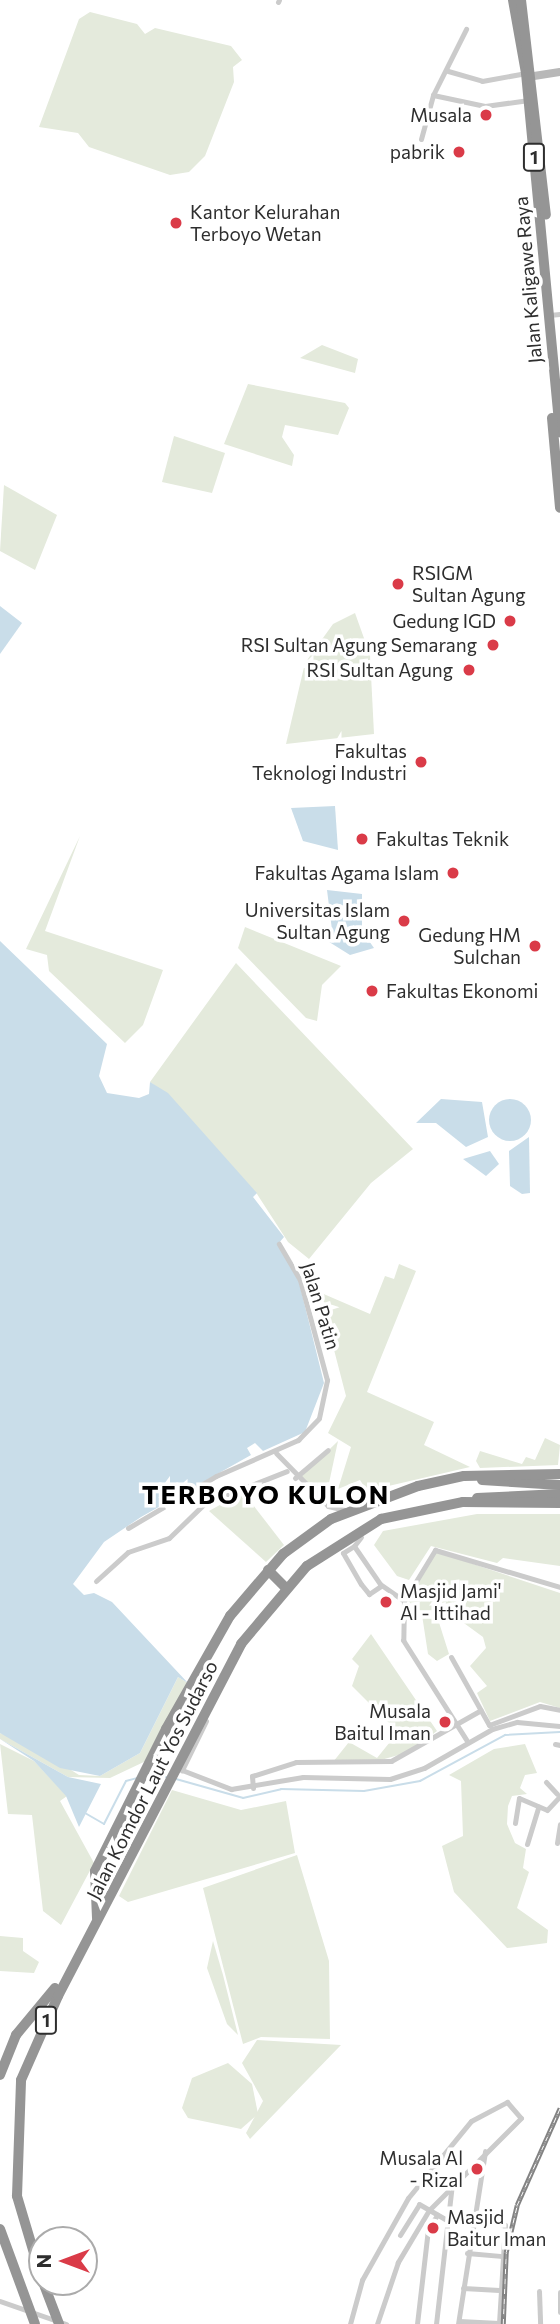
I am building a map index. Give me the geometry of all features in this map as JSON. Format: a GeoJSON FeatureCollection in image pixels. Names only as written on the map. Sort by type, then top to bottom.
{"type":"FeatureCollection","features":[{"type":"Feature","properties":{"kind":"highway","name":"Jalan Kaligawe Raya"},"geometry":{"type":"LineString","coordinates":[[513,0],[530,74],[528,100],[554,315],[560,432]]}},
{"type":"Feature","properties":{"kind":"highway","name":"1"},"geometry":{"type":"LineString","coordinates":[[520,0],[559,358]]}},
{"type":"Feature","properties":{"kind":"highway"},"geometry":{"type":"LineString","coordinates":[[536,183],[560,508]]}},
{"type":"Feature","properties":{"kind":"highway","name":"Jalan Kaligawe Raya"},"geometry":{"type":"LineString","coordinates":[[559,358],[560,376]]}},
{"type":"Feature","properties":{"kind":"highway","name":"Jalan Komdor Laut Yos Sudarso"},"geometry":{"type":"LineString","coordinates":[[0,2075],[16,2035],[39,2014],[100,1913],[94,1871],[166,1729],[230,1616],[268,1570],[331,1519],[349,1511],[464,1476],[560,1474]]}},
{"type":"Feature","properties":{"kind":"highway"},"geometry":{"type":"LineString","coordinates":[[464,1476],[504,1484],[560,1485]]}},
{"type":"Feature","properties":{"kind":"highway"},"geometry":{"type":"LineString","coordinates":[[463,1502],[495,1493],[560,1494]]}},
{"type":"Feature","properties":{"kind":"highway","name":"Jalan Komdor Laut Yos Sudarso"},"geometry":{"type":"LineString","coordinates":[[28,2237],[19,2208],[13,2152],[21,2080],[135,1847],[241,1644],[286,1588],[362,1528],[463,1502],[560,1503]]}},
{"type":"Feature","properties":{"kind":"highway"},"geometry":{"type":"LineString","coordinates":[[268,1570],[286,1588]]}},
{"type":"Feature","properties":{"kind":"highway"},"geometry":{"type":"LineString","coordinates":[[0,2229],[35,2324]]}},
{"type":"Feature","properties":{"kind":"highway","name":"Jalan Komdor Laut Yos Sudarso"},"geometry":{"type":"LineString","coordinates":[[48,2296],[59,2324]]}},
{"type":"Feature","properties":{"kind":"street"},"geometry":{"type":"LineString","coordinates":[[421,139],[433,95],[448,71],[466,29]]}},
{"type":"Feature","properties":{"kind":"street"},"geometry":{"type":"LineString","coordinates":[[448,71],[482,81],[560,72]]}},
{"type":"Feature","properties":{"kind":"street"},"geometry":{"type":"LineString","coordinates":[[433,95],[485,106],[528,100]]}},
{"type":"Feature","properties":{"kind":"street","name":"Jalan Patin"},"geometry":{"type":"LineString","coordinates":[[276,1453],[312,1430],[327,1380],[300,1280],[279,1244]]}},
{"type":"Feature","properties":{"kind":"street"},"geometry":{"type":"LineString","coordinates":[[295,1478],[328,1450]]}},
{"type":"Feature","properties":{"kind":"street"},"geometry":{"type":"LineString","coordinates":[[128,1528],[225,1471],[276,1453],[286,1471],[328,1506],[349,1511]]}},
{"type":"Feature","properties":{"kind":"street"},"geometry":{"type":"LineString","coordinates":[[96,1581],[115,1560],[144,1544],[169,1538],[204,1504],[286,1471]]}},
{"type":"Feature","properties":{"kind":"street"},"geometry":{"type":"LineString","coordinates":[[328,1506],[331,1519]]}},
{"type":"Feature","properties":{"kind":"street"},"geometry":{"type":"LineString","coordinates":[[362,1528],[354,1546],[343,1553],[369,1594],[381,1586]]}},
{"type":"Feature","properties":{"kind":"street"},"geometry":{"type":"LineString","coordinates":[[354,1546],[381,1586],[404,1601]]}},
{"type":"Feature","properties":{"kind":"street"},"geometry":{"type":"LineString","coordinates":[[467,1741],[403,1640],[404,1601],[435,1550],[560,1587]]}},
{"type":"Feature","properties":{"kind":"street"},"geometry":{"type":"LineString","coordinates":[[451,1657],[489,1725],[540,1706],[560,1710]]}},
{"type":"Feature","properties":{"kind":"street"},"geometry":{"type":"LineString","coordinates":[[212,1699],[182,1770],[231,1789],[253,1788],[310,1776],[390,1779],[424,1768],[467,1741],[515,1722],[560,1727]]}},
{"type":"Feature","properties":{"kind":"street"},"geometry":{"type":"LineString","coordinates":[[253,1788],[252,1776],[296,1762],[391,1761],[454,1722],[481,1710]]}},
{"type":"Feature","properties":{"kind":"street"},"geometry":{"type":"LineString","coordinates":[[515,1823],[519,1798],[548,1809],[559,1795],[546,1783]]}},
{"type":"Feature","properties":{"kind":"street"},"geometry":{"type":"LineString","coordinates":[[527,1844],[538,1807]]}},
{"type":"Feature","properties":{"kind":"street"},"geometry":{"type":"LineString","coordinates":[[557,1843],[560,1824]]}},
{"type":"Feature","properties":{"kind":"street"},"geometry":{"type":"LineString","coordinates":[[350,2324],[362,2280],[408,2198],[471,2121],[507,2102],[521,2118],[452,2183],[429,2210],[398,2262],[377,2324]]}},
{"type":"Feature","properties":{"kind":"street"},"geometry":{"type":"LineString","coordinates":[[471,2220],[505,2225],[500,2256],[499,2324],[459,2323],[471,2220],[485,2151]]}},
{"type":"Feature","properties":{"kind":"street"},"geometry":{"type":"LineString","coordinates":[[436,2324],[452,2183]]}},
{"type":"Feature","properties":{"kind":"street"},"geometry":{"type":"LineString","coordinates":[[400,2235],[419,2204],[447,2220]]}},
{"type":"Feature","properties":{"kind":"street"},"geometry":{"type":"LineString","coordinates":[[417,2324],[428,2228],[437,2215]]}},
{"type":"Feature","properties":{"kind":"street"},"geometry":{"type":"LineString","coordinates":[[467,2253],[500,2256]]}},
{"type":"Feature","properties":{"kind":"street"},"geometry":{"type":"LineString","coordinates":[[463,2288],[499,2290]]}},
{"type":"Feature","properties":{"kind":"street"},"geometry":{"type":"LineString","coordinates":[[539,2291],[540,2324]]}},
{"type":"Feature","properties":{"kind":"street"},"geometry":{"type":"LineString","coordinates":[[560,2292],[560,2312]]}},
{"type":"Feature","properties":{"kind":"street"},"geometry":{"type":"LineString","coordinates":[[0,2301],[66,2324]]}},
{"type":"Feature","properties":{"kind":"shaded area"},"geometry":{"type":"Polygon","coordinates":[[[90,12],[137,24],[145,34],[155,28],[231,46],[242,60],[233,67],[234,82],[205,156],[189,172],[170,175],[89,147],[78,133],[39,127],[79,19],[90,12]]]}},
{"type":"Feature","properties":{"kind":"shaded area"},"geometry":{"type":"Polygon","coordinates":[[[322,345],[358,359],[355,373],[300,358],[322,345]]]}},
{"type":"Feature","properties":{"kind":"shaded area"},"geometry":{"type":"Polygon","coordinates":[[[248,384],[345,403],[349,408],[338,435],[285,425],[282,437],[294,455],[292,466],[224,444],[248,384]]]}},
{"type":"Feature","properties":{"kind":"shaded area"},"geometry":{"type":"Polygon","coordinates":[[[174,436],[225,453],[212,493],[162,482],[174,436]]]}},
{"type":"Feature","properties":{"kind":"shaded area"},"geometry":{"type":"Polygon","coordinates":[[[4,485],[57,515],[35,570],[0,551],[4,485]]]}},
{"type":"Feature","properties":{"kind":"shaded area"},"geometry":{"type":"Polygon","coordinates":[[[355,613],[370,655],[374,734],[286,744],[305,663],[333,624],[355,613]]]}},
{"type":"Feature","properties":{"kind":"shaded area"},"geometry":{"type":"Polygon","coordinates":[[[80,836],[45,931],[163,970],[143,1025],[125,1043],[49,971],[47,955],[26,949],[80,836]]]}},
{"type":"Feature","properties":{"kind":"shaded area"},"geometry":{"type":"Polygon","coordinates":[[[245,927],[341,966],[322,985],[317,1021],[306,1018],[238,948],[245,927]]]}},
{"type":"Feature","properties":{"kind":"shaded area"},"geometry":{"type":"Polygon","coordinates":[[[236,963],[413,1149],[371,1183],[309,1259],[288,1242],[257,1194],[170,1097],[150,1082],[236,963]]]}},
{"type":"Feature","properties":{"kind":"shaded area"},"geometry":{"type":"Polygon","coordinates":[[[399,1264],[416,1271],[367,1392],[434,1422],[424,1445],[470,1467],[367,1491],[360,1480],[338,1489],[351,1447],[328,1433],[346,1396],[319,1292],[370,1314],[385,1276],[394,1279],[399,1264]]]}},
{"type":"Feature","properties":{"kind":"shaded area"},"geometry":{"type":"Polygon","coordinates":[[[545,1438],[560,1445],[558,1465],[480,1468],[476,1461],[480,1451],[522,1464],[526,1457],[535,1460],[545,1438]]]}},
{"type":"Feature","properties":{"kind":"shaded area"},"geometry":{"type":"Polygon","coordinates":[[[338,1441],[326,1497],[319,1497],[299,1479],[338,1441]]]}},
{"type":"Feature","properties":{"kind":"shaded area"},"geometry":{"type":"Polygon","coordinates":[[[243,1492],[284,1545],[266,1562],[209,1511],[243,1492]]]}},
{"type":"Feature","properties":{"kind":"shaded area"},"geometry":{"type":"Polygon","coordinates":[[[477,1514],[560,1514],[560,1566],[503,1558],[497,1563],[431,1546],[409,1580],[397,1576],[374,1545],[383,1531],[477,1514]]]}},
{"type":"Feature","properties":{"kind":"shaded area"},"geometry":{"type":"Polygon","coordinates":[[[434,1551],[560,1593],[560,1708],[540,1702],[490,1721],[477,1693],[487,1686],[470,1666],[486,1648],[483,1637],[446,1610],[436,1613],[449,1654],[437,1661],[428,1654],[422,1615],[404,1597],[434,1551]]]}},
{"type":"Feature","properties":{"kind":"shaded area"},"geometry":{"type":"Polygon","coordinates":[[[371,1634],[437,1731],[409,1752],[381,1760],[333,1762],[349,1742],[377,1758],[398,1732],[352,1686],[359,1666],[352,1659],[371,1634]]]}},
{"type":"Feature","properties":{"kind":"shaded area"},"geometry":{"type":"Polygon","coordinates":[[[178,1677],[188,1683],[148,1760],[110,1778],[68,1777],[0,1739],[0,1733],[33,1746],[79,1775],[100,1776],[140,1753],[178,1677]]]}},
{"type":"Feature","properties":{"kind":"shaded area"},"geometry":{"type":"Polygon","coordinates":[[[0,1744],[34,1761],[67,1796],[60,1801],[94,1863],[61,1925],[43,1911],[32,1815],[8,1814],[0,1744]]]}},
{"type":"Feature","properties":{"kind":"shaded area"},"geometry":{"type":"Polygon","coordinates":[[[525,1744],[537,1773],[525,1775],[520,1788],[527,1794],[512,1796],[508,1806],[507,1824],[515,1843],[526,1849],[523,1868],[529,1872],[517,1908],[548,1930],[547,1943],[507,1948],[454,1892],[442,1846],[463,1836],[461,1781],[449,1775],[494,1749],[525,1744]]]}},
{"type":"Feature","properties":{"kind":"shaded area"},"geometry":{"type":"Polygon","coordinates":[[[172,1790],[241,1810],[286,1801],[295,1853],[128,1902],[119,1896],[172,1790]]]}},
{"type":"Feature","properties":{"kind":"shaded area"},"geometry":{"type":"Polygon","coordinates":[[[297,1855],[329,1961],[330,2039],[261,2037],[243,2044],[203,1888],[297,1855]]]}},
{"type":"Feature","properties":{"kind":"shaded area"},"geometry":{"type":"Polygon","coordinates":[[[0,1936],[23,1938],[23,1951],[39,1962],[34,1973],[0,1971],[0,1936]]]}},
{"type":"Feature","properties":{"kind":"shaded area"},"geometry":{"type":"Polygon","coordinates":[[[213,1941],[238,2035],[227,2024],[207,1968],[213,1941]]]}},
{"type":"Feature","properties":{"kind":"shaded area"},"geometry":{"type":"Polygon","coordinates":[[[257,2040],[341,2045],[250,2139],[246,2133],[263,2101],[242,2063],[257,2040]]]}},
{"type":"Feature","properties":{"kind":"shaded area"},"geometry":{"type":"Polygon","coordinates":[[[228,2063],[252,2084],[258,2114],[241,2129],[188,2118],[182,2108],[192,2078],[228,2063]]]}},
{"type":"Feature","properties":{"kind":"water"},"geometry":{"type":"Polygon","coordinates":[[[0,606],[22,623],[0,654],[0,606]]]}},
{"type":"Feature","properties":{"kind":"water"},"geometry":{"type":"Polygon","coordinates":[[[335,806],[338,850],[303,841],[291,808],[335,806]]]}},
{"type":"Feature","properties":{"kind":"water"},"geometry":{"type":"Polygon","coordinates":[[[327,890],[362,894],[362,931],[374,948],[350,955],[326,940],[332,930],[327,890]]]}},
{"type":"Feature","properties":{"kind":"water"},"geometry":{"type":"Polygon","coordinates":[[[0,941],[107,1044],[99,1076],[107,1093],[139,1098],[149,1094],[150,1082],[168,1093],[257,1193],[253,1197],[284,1237],[278,1244],[299,1282],[324,1383],[305,1432],[263,1451],[255,1443],[247,1448],[251,1455],[141,1517],[104,1542],[73,1584],[84,1595],[94,1593],[112,1602],[188,1683],[178,1677],[140,1753],[100,1776],[60,1768],[0,1733],[0,941]]]}},
{"type":"Feature","properties":{"kind":"water"},"geometry":{"type":"Polygon","coordinates":[[[441,1099],[482,1102],[488,1137],[466,1147],[436,1123],[416,1123],[441,1099]]]}},
{"type":"Feature","properties":{"kind":"water"},"geometry":{"type":"Polygon","coordinates":[[[510,1099],[525,1105],[531,1120],[525,1135],[510,1141],[495,1135],[489,1120],[495,1105],[510,1099]]]}},
{"type":"Feature","properties":{"kind":"water"},"geometry":{"type":"Polygon","coordinates":[[[529,1137],[530,1193],[522,1194],[510,1186],[509,1151],[529,1137]]]}},
{"type":"Feature","properties":{"kind":"water"},"geometry":{"type":"Polygon","coordinates":[[[490,1151],[499,1164],[486,1176],[463,1159],[490,1151]]]}},
{"type":"Feature","properties":{"kind":"water"},"geometry":{"type":"Polygon","coordinates":[[[0,1739],[68,1777],[101,1784],[79,1827],[66,1796],[34,1761],[0,1739]]]}},
{"type":"Feature","properties":{"kind":"waterway"},"geometry":{"type":"LineString","coordinates":[[176,1779],[243,1798],[281,1789],[364,1791],[420,1781],[505,1735],[560,1732]]}},
{"type":"Feature","properties":{"kind":"waterway"},"geometry":{"type":"LineString","coordinates":[[146,1777],[168,1777]]}},
{"type":"Feature","properties":{"kind":"waterway"},"geometry":{"type":"LineString","coordinates":[[85,1813],[104,1824],[126,1781],[137,1778]]}},
{"type":"Feature","properties":{"kind":"railway"},"geometry":{"type":"LineString","coordinates":[[503,2324],[506,2252],[517,2205],[560,2108]]}},
{"type":"Feature","properties":{"kind":"place","name":"Musala"},"geometry":{"type":"Point","coordinates":[486,115]}},
{"type":"Feature","properties":{"kind":"place","name":"pabrik"},"geometry":{"type":"Point","coordinates":[459,152]}},
{"type":"Feature","properties":{"kind":"place","name":"Kantor Kelurahan Terboyo Wetan"},"geometry":{"type":"Point","coordinates":[176,223]}},
{"type":"Feature","properties":{"kind":"place","name":"RSIGM Sultan Agung"},"geometry":{"type":"Point","coordinates":[398,584]}},
{"type":"Feature","properties":{"kind":"place","name":"Gedung IGD"},"geometry":{"type":"Point","coordinates":[510,621]}},
{"type":"Feature","properties":{"kind":"place","name":"RSI Sultan Agung Semarang"},"geometry":{"type":"Point","coordinates":[493,645]}},
{"type":"Feature","properties":{"kind":"place","name":"RSI Sultan Agung"},"geometry":{"type":"Point","coordinates":[469,670]}},
{"type":"Feature","properties":{"kind":"place","name":"Fakultas Teknologi Industri"},"geometry":{"type":"Point","coordinates":[421,762]}},
{"type":"Feature","properties":{"kind":"place","name":"Fakultas Teknik"},"geometry":{"type":"Point","coordinates":[362,839]}},
{"type":"Feature","properties":{"kind":"place","name":"Fakultas Agama Islam"},"geometry":{"type":"Point","coordinates":[453,873]}},
{"type":"Feature","properties":{"kind":"place","name":"Universitas Islam Sultan Agung"},"geometry":{"type":"Point","coordinates":[404,921]}},
{"type":"Feature","properties":{"kind":"place","name":"Gedung HM Sulchan"},"geometry":{"type":"Point","coordinates":[535,946]}},
{"type":"Feature","properties":{"kind":"place","name":"Fakultas Ekonomi"},"geometry":{"type":"Point","coordinates":[372,991]}},
{"type":"Feature","properties":{"kind":"place","name":"Masjid Jami' Al - Ittihad"},"geometry":{"type":"Point","coordinates":[386,1602]}},
{"type":"Feature","properties":{"kind":"place","name":"Musala Baitul Iman"},"geometry":{"type":"Point","coordinates":[445,1722]}},
{"type":"Feature","properties":{"kind":"place","name":"Musala Al - Rizal"},"geometry":{"type":"Point","coordinates":[477,2169]}},
{"type":"Feature","properties":{"kind":"place","name":"Masjid Baitur Iman"},"geometry":{"type":"Point","coordinates":[433,2228]}},
{"type":"Feature","properties":{"kind":"district","name":"TERBOYO KULON"},"geometry":{"type":"Point","coordinates":[266,1494]}}]}
